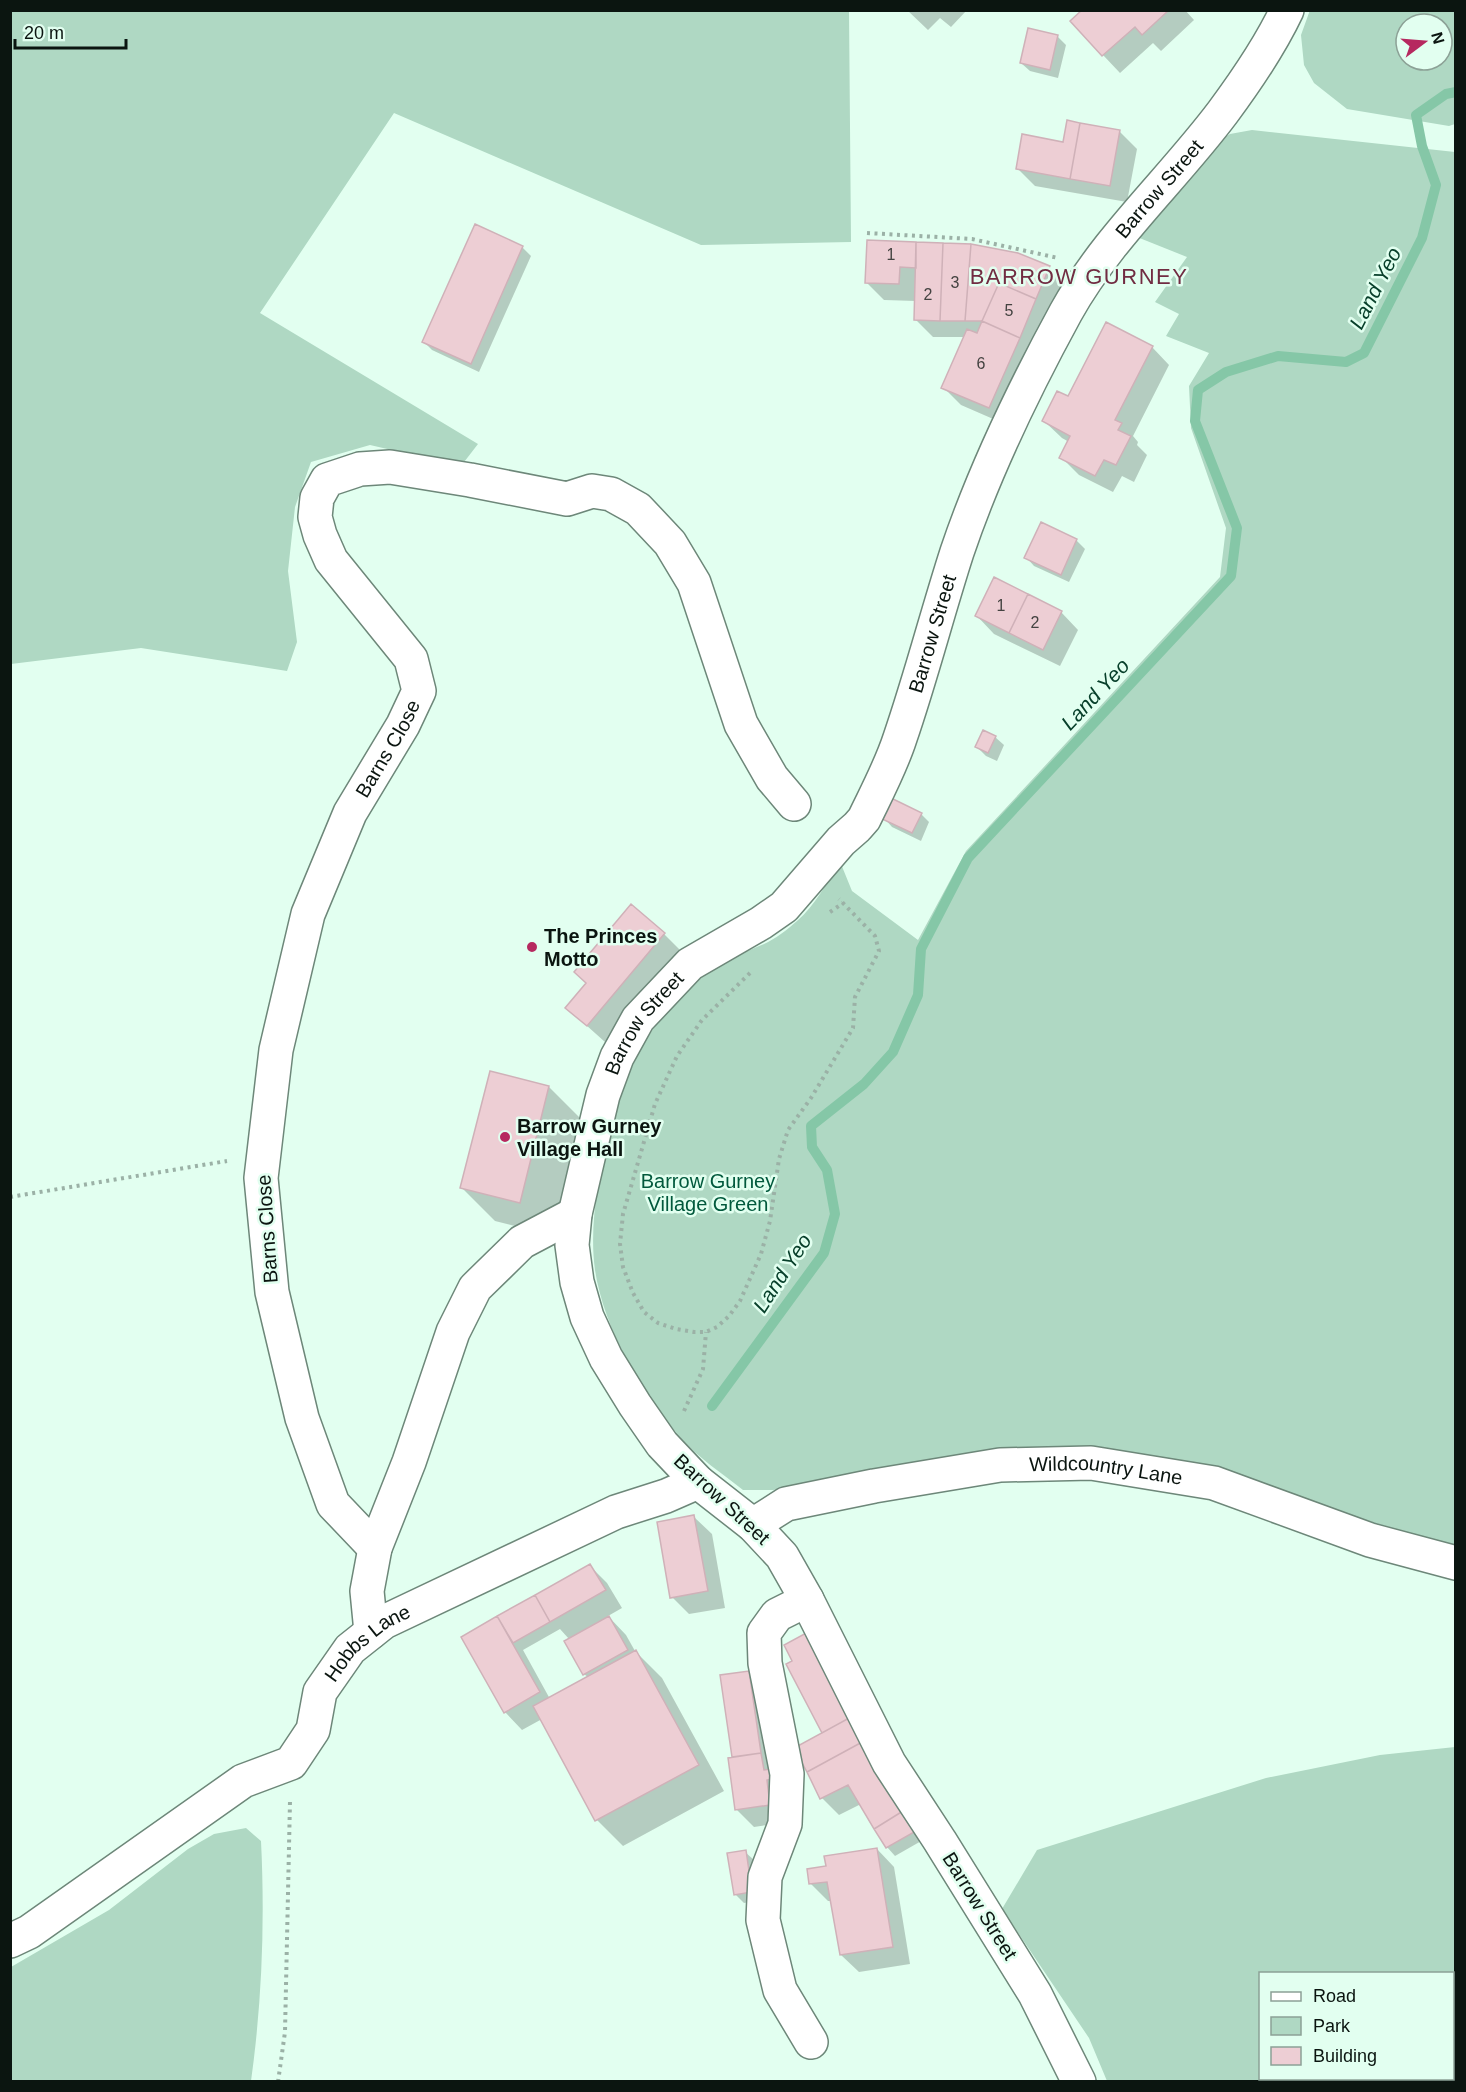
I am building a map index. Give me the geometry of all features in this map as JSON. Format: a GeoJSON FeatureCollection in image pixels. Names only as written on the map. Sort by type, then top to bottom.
{"type":"FeatureCollection","features":[{"type":"Feature","properties":{"kind":"main road","name":"Barrow Street"},"geometry":{"type":"LineString","coordinates":[[1079,2082],[1035,1994],[889,1763],[807,1600],[782,1556],[753,1525],[698,1482],[662,1444],[634,1405],[606,1358],[587,1317],[577,1282],[572,1245],[575,1214],[603,1095],[617,1057],[638,1019],[690,963],[784,907],[841,841],[864,819],[900,740],[957,551],[977,497],[998,447],[1065,315],[1086,278],[1223,112],[1277,30],[1287,10]]}},
{"type":"Feature","properties":{"kind":"main road","name":"Barns Close"},"geometry":{"type":"LineString","coordinates":[[375,1548],[333,1504],[302,1418],[272,1292],[261,1178],[276,1050],[308,914],[350,813],[404,726],[419,691],[411,658],[332,560],[324,543],[315,518],[317,498],[327,480],[360,469],[390,467],[567,499],[592,491],[611,494],[638,509],[670,543],[694,583],[741,724],[772,778],[794,804]]}},
{"type":"Feature","properties":{"kind":"main road"},"geometry":{"type":"LineString","coordinates":[[371,1632],[367,1591],[375,1548],[409,1462],[453,1332],[475,1288],[522,1242],[575,1214]]}},
{"type":"Feature","properties":{"kind":"main road","name":"Wildcountry Lane"},"geometry":{"type":"LineString","coordinates":[[753,1525],[786,1504],[874,1486],[1000,1465],[1091,1463],[1214,1483],[1370,1540],[1455,1563]]}},
{"type":"Feature","properties":{"kind":"main road","name":"Hobbs Lane"},"geometry":{"type":"LineString","coordinates":[[291,1763],[312,1730],[320,1692],[350,1649],[384,1622],[616,1512],[666,1496],[698,1482]]}},
{"type":"Feature","properties":{"kind":"main road"},"geometry":{"type":"LineString","coordinates":[[807,1600],[777,1615],[764,1633],[765,1663],[787,1774],[785,1824],[765,1877],[763,1920],[780,1990],[811,2042]]}},
{"type":"Feature","properties":{"kind":"main road"},"geometry":{"type":"LineString","coordinates":[[10,1941],[29,1932],[243,1781],[291,1763]]}},
{"type":"Feature","properties":{"kind":"path"},"geometry":{"type":"LineString","coordinates":[[867,233],[972,239],[1065,259]]}},
{"type":"Feature","properties":{"kind":"path"},"geometry":{"type":"LineString","coordinates":[[752,971],[702,1020],[677,1056],[655,1104],[623,1214],[620,1244],[623,1267],[633,1293],[644,1312],[658,1323],[676,1329],[706,1332],[717,1327],[740,1301],[764,1243],[770,1221],[779,1159],[788,1130],[811,1098],[853,1028],[855,997],[878,954],[878,942],[875,936],[812,874]]}},
{"type":"Feature","properties":{"kind":"path"},"geometry":{"type":"LineString","coordinates":[[824,915],[843,903]]}},
{"type":"Feature","properties":{"kind":"path"},"geometry":{"type":"LineString","coordinates":[[10,1197],[263,1155]]}},
{"type":"Feature","properties":{"kind":"path"},"geometry":{"type":"LineString","coordinates":[[662,1444],[675,1430],[703,1369],[706,1332]]}},
{"type":"Feature","properties":{"kind":"path"},"geometry":{"type":"LineString","coordinates":[[278,2082],[285,2032],[291,1763]]}},
{"type":"Feature","properties":{"kind":"green space"},"geometry":{"type":"Polygon","coordinates":[[[1310,10],[1455,11],[1455,124],[1449,126],[1347,109],[1314,83],[1304,65],[1301,35],[1310,10]]]}},
{"type":"Feature","properties":{"kind":"green space"},"geometry":{"type":"Polygon","coordinates":[[[10,11],[849,11],[851,242],[701,245],[394,113],[260,313],[478,444],[461,466],[370,445],[311,462],[295,507],[288,571],[297,642],[287,671],[141,648],[11,664],[10,11]]]}},
{"type":"Feature","properties":{"kind":"green space","name":"Barrow Gurney Village Green"},"geometry":{"type":"Polygon","coordinates":[[[1252,130],[1455,152],[1455,1547],[1214,1472],[900,1470],[773,1490],[743,1490],[702,1459],[666,1421],[627,1360],[607,1315],[595,1270],[593,1237],[601,1169],[619,1100],[641,1049],[662,1017],[680,997],[715,968],[768,942],[789,928],[810,908],[841,864],[852,891],[918,940],[966,851],[1220,577],[1226,528],[1191,428],[1189,386],[1209,353],[1166,336],[1179,314],[1155,302],[1187,257],[1137,237],[1219,141],[1230,134],[1252,130]]]}},
{"type":"Feature","properties":{"kind":"green space"},"geometry":{"type":"Polygon","coordinates":[[[1455,1747],[1455,2081],[1107,2081],[1089,2038],[1002,1909],[1037,1850],[1266,1778],[1380,1755],[1455,1747]]]}},
{"type":"Feature","properties":{"kind":"green space"},"geometry":{"type":"Polygon","coordinates":[[[246,1828],[261,1841],[262,1871],[260,1991],[251,2081],[11,2081],[11,1967],[109,1910],[188,1849],[214,1834],[246,1828]]]}},
{"type":"Feature","properties":{"kind":"building"},"geometry":{"type":"Polygon","coordinates":[[[1082,10],[1169,10],[1142,35],[1135,27],[1102,56],[1070,21],[1082,10]]]}},
{"type":"Feature","properties":{"kind":"building"},"geometry":{"type":"Polygon","coordinates":[[[1028,28],[1058,35],[1050,70],[1020,63],[1028,28]]]}},
{"type":"Feature","properties":{"kind":"building"},"geometry":{"type":"Polygon","coordinates":[[[1067,120],[1080,123],[1070,179],[1016,169],[1022,134],[1063,142],[1067,120]]]}},
{"type":"Feature","properties":{"kind":"building"},"geometry":{"type":"Polygon","coordinates":[[[1080,123],[1120,130],[1110,186],[1070,179],[1080,123]]]}},
{"type":"Feature","properties":{"kind":"building"},"geometry":{"type":"Polygon","coordinates":[[[475,224],[523,246],[471,364],[422,342],[475,224]]]}},
{"type":"Feature","properties":{"kind":"building"},"geometry":{"type":"Polygon","coordinates":[[[867,240],[916,242],[916,268],[900,267],[899,284],[865,283],[867,240]]]}},
{"type":"Feature","properties":{"kind":"building"},"geometry":{"type":"Polygon","coordinates":[[[916,242],[943,243],[940,321],[914,320],[916,242]]]}},
{"type":"Feature","properties":{"kind":"building"},"geometry":{"type":"Polygon","coordinates":[[[943,243],[971,244],[965,321],[940,321],[943,243]]]}},
{"type":"Feature","properties":{"kind":"building"},"geometry":{"type":"Polygon","coordinates":[[[971,244],[1018,253],[1050,266],[1036,299],[999,283],[982,321],[965,321],[971,244]]]}},
{"type":"Feature","properties":{"kind":"building"},"geometry":{"type":"Polygon","coordinates":[[[999,283],[1036,299],[1020,338],[982,321],[999,283]]]}},
{"type":"Feature","properties":{"kind":"building"},"geometry":{"type":"Polygon","coordinates":[[[982,321],[1020,338],[989,408],[941,388],[967,329],[977,333],[982,321]]]}},
{"type":"Feature","properties":{"kind":"building"},"geometry":{"type":"Polygon","coordinates":[[[1106,322],[1153,346],[1115,420],[1122,423],[1118,430],[1131,436],[1116,465],[1104,460],[1095,476],[1059,458],[1070,436],[1042,421],[1057,391],[1068,396],[1106,322]]]}},
{"type":"Feature","properties":{"kind":"building"},"geometry":{"type":"Polygon","coordinates":[[[1041,522],[1077,539],[1061,575],[1024,558],[1041,522]]]}},
{"type":"Feature","properties":{"kind":"building"},"geometry":{"type":"Polygon","coordinates":[[[994,577],[1028,594],[1009,633],[975,616],[994,577]]]}},
{"type":"Feature","properties":{"kind":"building"},"geometry":{"type":"Polygon","coordinates":[[[1028,594],[1062,611],[1043,650],[1009,633],[1028,594]]]}},
{"type":"Feature","properties":{"kind":"building"},"geometry":{"type":"Polygon","coordinates":[[[983,730],[996,736],[988,753],[975,747],[983,730]]]}},
{"type":"Feature","properties":{"kind":"building"},"geometry":{"type":"Polygon","coordinates":[[[891,798],[922,813],[912,833],[882,819],[891,798]]]}},
{"type":"Feature","properties":{"kind":"building"},"geometry":{"type":"Polygon","coordinates":[[[631,904],[665,933],[587,1026],[565,1008],[586,983],[574,972],[631,904]]]}},
{"type":"Feature","properties":{"kind":"building","name":"Barrow Gurney Village Hall"},"geometry":{"type":"Polygon","coordinates":[[[490,1071],[549,1086],[520,1203],[460,1188],[490,1071]]]}},
{"type":"Feature","properties":{"kind":"building"},"geometry":{"type":"Polygon","coordinates":[[[694,1515],[708,1591],[670,1598],[657,1522],[694,1515]]]}},
{"type":"Feature","properties":{"kind":"building"},"geometry":{"type":"Polygon","coordinates":[[[590,1564],[606,1590],[550,1622],[535,1595],[590,1564]]]}},
{"type":"Feature","properties":{"kind":"building"},"geometry":{"type":"Polygon","coordinates":[[[535,1595],[550,1622],[513,1643],[497,1616],[535,1595]]]}},
{"type":"Feature","properties":{"kind":"building"},"geometry":{"type":"Polygon","coordinates":[[[497,1616],[540,1692],[504,1713],[461,1637],[497,1616]]]}},
{"type":"Feature","properties":{"kind":"building"},"geometry":{"type":"Polygon","coordinates":[[[609,1616],[628,1650],[583,1675],[564,1641],[609,1616]]]}},
{"type":"Feature","properties":{"kind":"building"},"geometry":{"type":"Polygon","coordinates":[[[808,1632],[851,1717],[822,1733],[786,1664],[792,1661],[784,1645],[808,1632]]]}},
{"type":"Feature","properties":{"kind":"building"},"geometry":{"type":"Polygon","coordinates":[[[636,1650],[699,1765],[595,1821],[533,1706],[636,1650]]]}},
{"type":"Feature","properties":{"kind":"building"},"geometry":{"type":"Polygon","coordinates":[[[749,1671],[761,1753],[732,1757],[720,1675],[749,1671]]]}},
{"type":"Feature","properties":{"kind":"building"},"geometry":{"type":"Polygon","coordinates":[[[851,1717],[864,1741],[807,1772],[794,1748],[851,1717]]]}},
{"type":"Feature","properties":{"kind":"building"},"geometry":{"type":"Polygon","coordinates":[[[864,1741],[903,1811],[874,1829],[848,1785],[820,1799],[807,1772],[864,1741]]]}},
{"type":"Feature","properties":{"kind":"building"},"geometry":{"type":"Polygon","coordinates":[[[761,1753],[764,1770],[771,1769],[772,1779],[767,1780],[770,1805],[735,1810],[728,1758],[761,1753]]]}},
{"type":"Feature","properties":{"kind":"building"},"geometry":{"type":"Polygon","coordinates":[[[903,1811],[916,1831],[886,1848],[874,1829],[903,1811]]]}},
{"type":"Feature","properties":{"kind":"building"},"geometry":{"type":"Polygon","coordinates":[[[877,1848],[893,1947],[840,1955],[827,1882],[809,1884],[807,1869],[826,1866],[824,1856],[877,1848]]]}},
{"type":"Feature","properties":{"kind":"building"},"geometry":{"type":"Polygon","coordinates":[[[746,1850],[752,1892],[734,1895],[727,1853],[746,1850]]]}},
{"type":"Feature","properties":{"kind":"waterway","name":"Land Yeo"},"geometry":{"type":"LineString","coordinates":[[712,1406],[824,1253],[835,1214],[827,1170],[812,1147],[811,1126],[864,1084],[893,1052],[918,995],[921,949],[968,858],[1231,576],[1237,528],[1195,421],[1198,390],[1226,372],[1278,356],[1346,362],[1364,353],[1422,238],[1436,185],[1422,146],[1416,115],[1446,94],[1456,92]]}},
{"type":"Feature","properties":{"kind":"place","name":"The Princes Motto"},"geometry":{"type":"Point","coordinates":[532,947]}},
{"type":"Feature","properties":{"kind":"place","name":"Barrow Gurney Village Hall"},"geometry":{"type":"Point","coordinates":[505,1137]}},
{"type":"Feature","properties":{"kind":"district","name":"BARROW GURNEY"},"geometry":{"type":"Point","coordinates":[1079,276]}}]}
